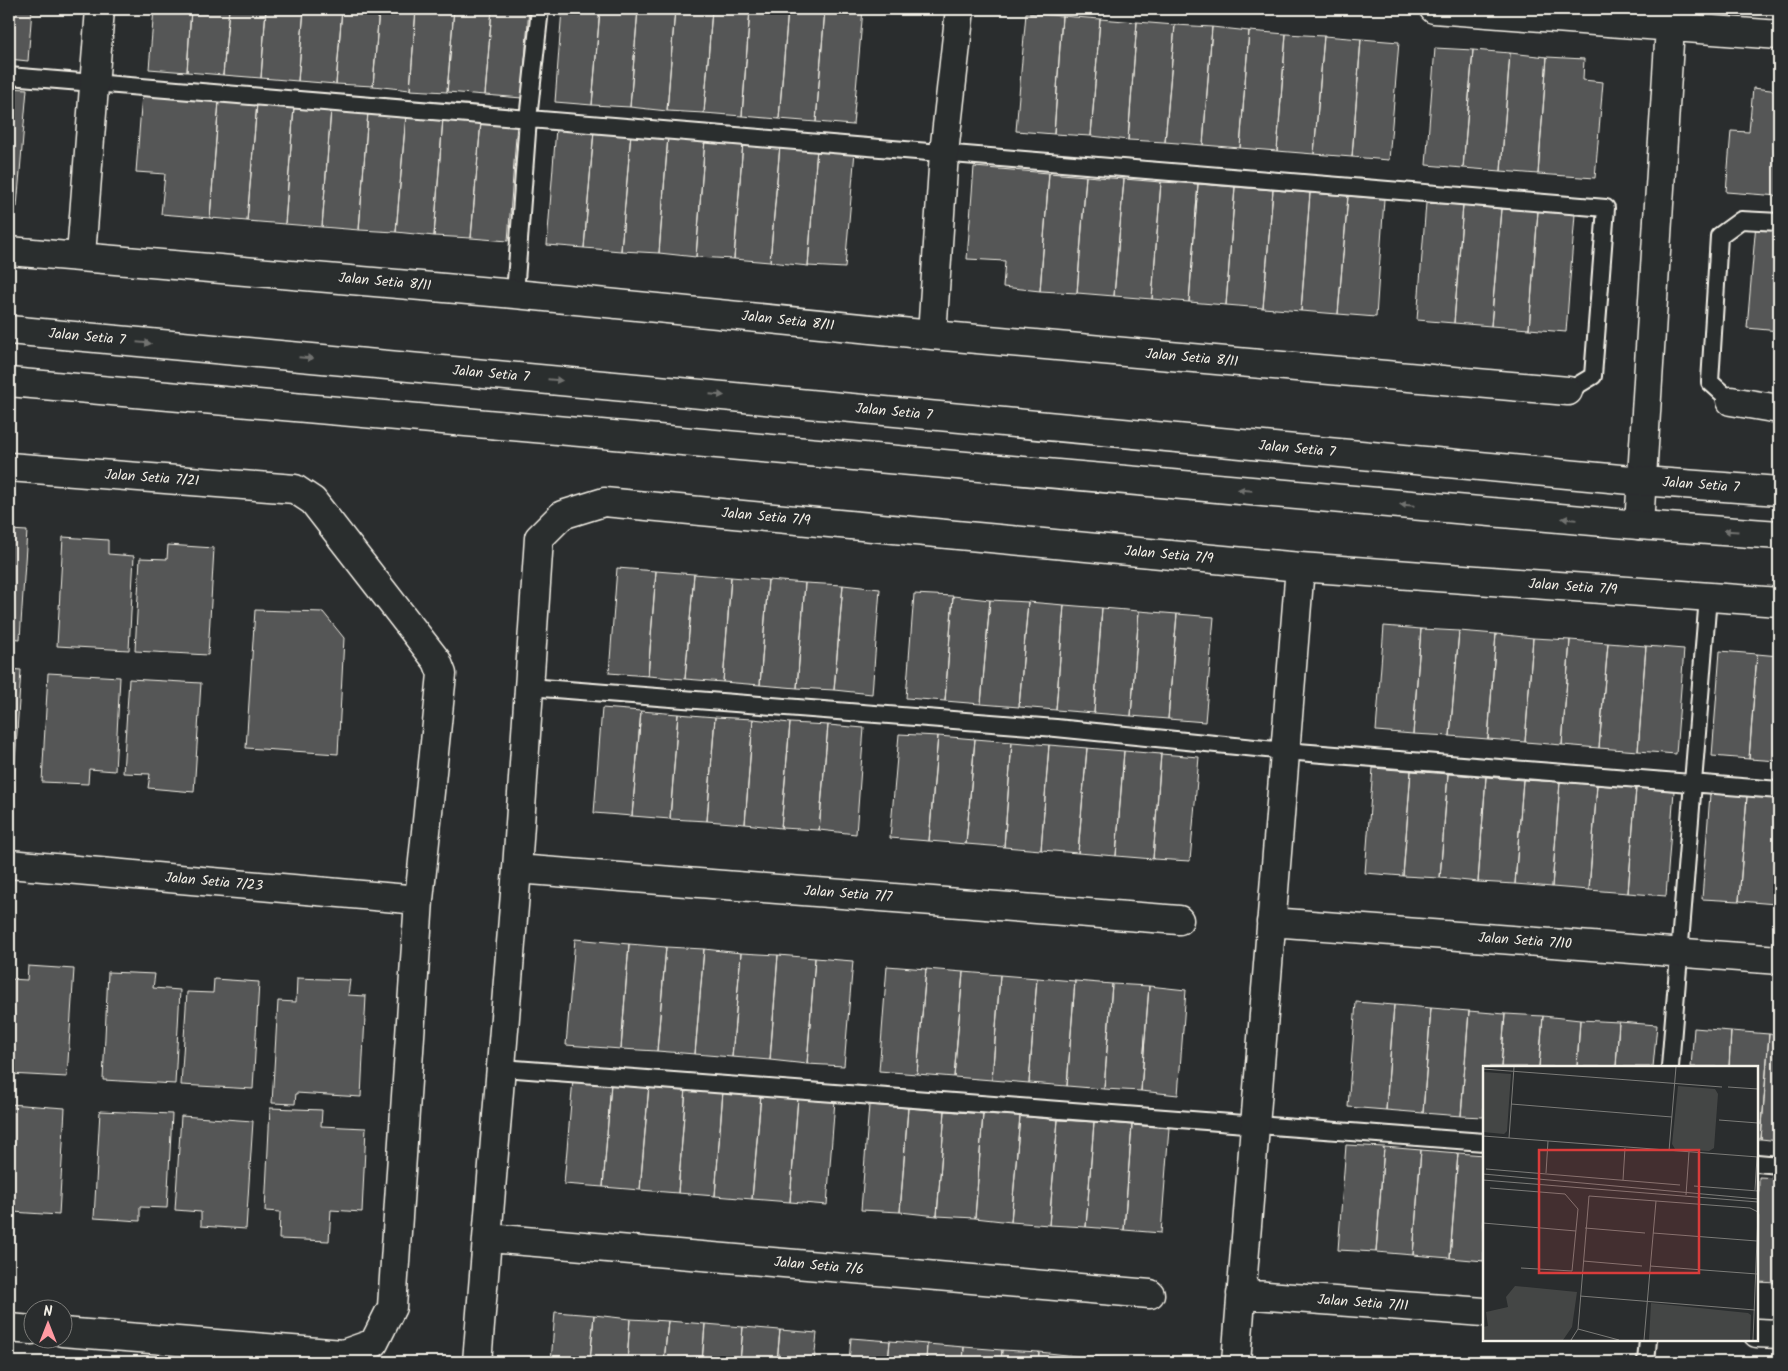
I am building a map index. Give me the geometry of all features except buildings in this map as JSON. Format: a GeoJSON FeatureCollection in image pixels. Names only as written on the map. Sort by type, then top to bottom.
{"type":"FeatureCollection","features":[{"type":"Feature","properties":{"kind":"street"},"geometry":{"type":"LineString","coordinates":[[81,255],[100,9]]}},
{"type":"Feature","properties":{"kind":"street"},"geometry":{"type":"LineString","coordinates":[[932,334],[944,153],[960,9]]}},
{"type":"Feature","properties":{"kind":"street"},"geometry":{"type":"LineString","coordinates":[[1444,9],[1779,35]]}},
{"type":"Feature","properties":{"kind":"street"},"geometry":{"type":"LineString","coordinates":[[1639,525],[1670,28]]}},
{"type":"Feature","properties":{"kind":"street","name":"Jalan Setia 8/11"},"geometry":{"type":"LineString","coordinates":[[9,251],[81,255],[1568,391]]}},
{"type":"Feature","properties":{"kind":"street","name":"Jalan Setia 7"},"geometry":{"type":"LineString","coordinates":[[9,330],[1642,481],[1779,491]]}},
{"type":"Feature","properties":{"kind":"street"},"geometry":{"type":"LineString","coordinates":[[9,382],[1639,525],[1779,535]]}},
{"type":"Feature","properties":{"kind":"street"},"geometry":{"type":"LineString","coordinates":[[1731,401],[1779,408]]}},
{"type":"Feature","properties":{"kind":"street","name":"Jalan Setia 7/21"},"geometry":{"type":"LineString","coordinates":[[9,467],[295,489],[313,501],[437,661],[442,674],[419,900]]}},
{"type":"Feature","properties":{"kind":"street","name":"Jalan Setia 7/9"},"geometry":{"type":"LineString","coordinates":[[529,687],[539,538],[562,515],[604,502],[1300,567],[1779,602]]}},
{"type":"Feature","properties":{"kind":"street"},"geometry":{"type":"LineString","coordinates":[[1236,1362],[1300,567]]}},
{"type":"Feature","properties":{"kind":"street"},"geometry":{"type":"LineString","coordinates":[[477,1362],[489,1238],[529,687]]}},
{"type":"Feature","properties":{"kind":"street","name":"Jalan Setia 7/23"},"geometry":{"type":"LineString","coordinates":[[9,864],[419,900]]}},
{"type":"Feature","properties":{"kind":"street","name":"Jalan Setia 7/7"},"geometry":{"type":"LineString","coordinates":[[517,870],[1179,920]]}},
{"type":"Feature","properties":{"kind":"street"},"geometry":{"type":"LineString","coordinates":[[72,1333],[343,1354],[374,1343],[392,1307],[419,900]]}},
{"type":"Feature","properties":{"kind":"street","name":"Jalan Setia 7/10"},"geometry":{"type":"LineString","coordinates":[[1271,922],[1779,960]]}},
{"type":"Feature","properties":{"kind":"street","name":"Jalan Setia 7/6"},"geometry":{"type":"LineString","coordinates":[[489,1238],[1150,1294]]}},
{"type":"Feature","properties":{"kind":"street","name":"Jalan Setia 7/11"},"geometry":{"type":"LineString","coordinates":[[1241,1294],[1483,1312]]}},
{"type":"Feature","properties":{"kind":"street"},"geometry":{"type":"LineString","coordinates":[[9,1328],[22,1329]]}},
{"type":"Feature","properties":{"kind":"street"},"geometry":{"type":"LineString","coordinates":[[1758,1333],[1779,1334]]}},
{"type":"Feature","properties":{"kind":"lane"},"geometry":{"type":"LineString","coordinates":[[514,294],[528,119],[540,9]]}},
{"type":"Feature","properties":{"kind":"lane"},"geometry":{"type":"LineString","coordinates":[[9,76],[1606,208],[1593,376],[1568,391]]}},
{"type":"Feature","properties":{"kind":"lane"},"geometry":{"type":"LineString","coordinates":[[1731,401],[1710,382],[1719,236],[1741,220],[1779,222]]}},
{"type":"Feature","properties":{"kind":"lane"},"geometry":{"type":"LineString","coordinates":[[1670,1066],[1708,597]]}},
{"type":"Feature","properties":{"kind":"lane"},"geometry":{"type":"LineString","coordinates":[[529,687],[1056,728],[1285,751],[1779,790]]}},
{"type":"Feature","properties":{"kind":"lane"},"geometry":{"type":"LineString","coordinates":[[502,1068],[1483,1142]]}},
{"type":"Feature","properties":{"kind":"lane"},"geometry":{"type":"LineString","coordinates":[[1758,1163],[1779,1165]]}},
{"type":"Feature","properties":{"kind":"lane"},"geometry":{"type":"LineString","coordinates":[[1646,1362],[1648,1341]]}}]}
